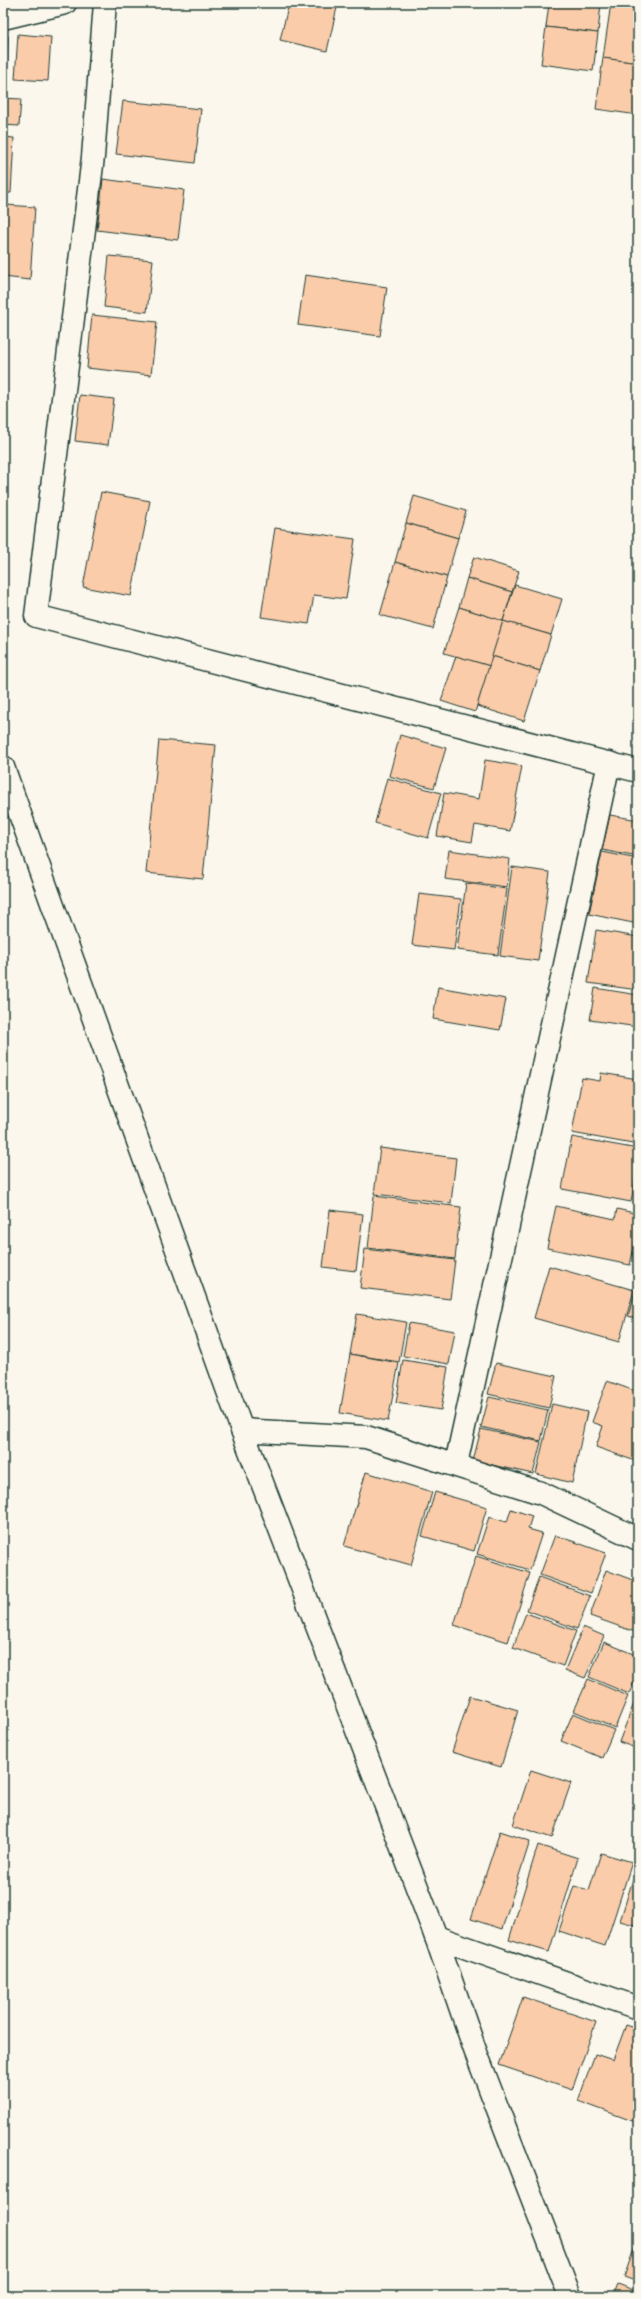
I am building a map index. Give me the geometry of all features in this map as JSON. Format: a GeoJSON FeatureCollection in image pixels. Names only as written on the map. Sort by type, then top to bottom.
{"type":"FeatureCollection","features":[{"type":"Feature","properties":{"kind":"street"},"geometry":{"type":"LineString","coordinates":[[3,18],[65,3]]}},
{"type":"Feature","properties":{"kind":"street"},"geometry":{"type":"LineString","coordinates":[[105,3],[93,157],[36,616],[638,771]]}},
{"type":"Feature","properties":{"kind":"street"},"geometry":{"type":"LineString","coordinates":[[456,1464],[609,763]]}},
{"type":"Feature","properties":{"kind":"street"},"geometry":{"type":"LineString","coordinates":[[3,767],[242,1430],[436,1937],[475,2050],[570,2296]]}},
{"type":"Feature","properties":{"kind":"street"},"geometry":{"type":"LineString","coordinates":[[242,1430],[366,1437],[456,1464],[541,1493],[638,1539]]}},
{"type":"Feature","properties":{"kind":"street"},"geometry":{"type":"LineString","coordinates":[[436,1937],[638,2008]]}},
{"type":"Feature","properties":{"kind":"building"},"geometry":{"type":"Polygon","coordinates":[[[289,3],[338,3],[327,51],[280,40],[289,3]]]}},
{"type":"Feature","properties":{"kind":"building"},"geometry":{"type":"Polygon","coordinates":[[[549,3],[601,3],[598,33],[546,27],[549,3]]]}},
{"type":"Feature","properties":{"kind":"building"},"geometry":{"type":"Polygon","coordinates":[[[611,3],[638,6],[638,63],[603,58],[611,3]]]}},
{"type":"Feature","properties":{"kind":"building"},"geometry":{"type":"Polygon","coordinates":[[[546,27],[598,33],[593,71],[541,64],[546,27]]]}},
{"type":"Feature","properties":{"kind":"building"},"geometry":{"type":"Polygon","coordinates":[[[18,34],[51,37],[48,81],[15,79],[18,34]]]}},
{"type":"Feature","properties":{"kind":"building"},"geometry":{"type":"Polygon","coordinates":[[[3,36],[8,36],[7,85],[3,85],[3,36]]]}},
{"type":"Feature","properties":{"kind":"building"},"geometry":{"type":"Polygon","coordinates":[[[603,58],[638,63],[638,115],[596,109],[603,58]]]}},
{"type":"Feature","properties":{"kind":"building"},"geometry":{"type":"Polygon","coordinates":[[[3,98],[21,99],[19,126],[3,125],[3,98]]]}},
{"type":"Feature","properties":{"kind":"building"},"geometry":{"type":"Polygon","coordinates":[[[123,101],[201,109],[195,163],[116,154],[123,101]]]}},
{"type":"Feature","properties":{"kind":"building"},"geometry":{"type":"Polygon","coordinates":[[[3,137],[14,138],[11,193],[3,193],[3,137]]]}},
{"type":"Feature","properties":{"kind":"building"},"geometry":{"type":"Polygon","coordinates":[[[103,179],[184,190],[178,240],[97,230],[103,179]]]}},
{"type":"Feature","properties":{"kind":"building"},"geometry":{"type":"Polygon","coordinates":[[[6,205],[35,207],[30,280],[3,277],[6,205]]]}},
{"type":"Feature","properties":{"kind":"building"},"geometry":{"type":"Polygon","coordinates":[[[109,256],[153,260],[147,312],[104,307],[109,256]]]}},
{"type":"Feature","properties":{"kind":"building"},"geometry":{"type":"Polygon","coordinates":[[[305,275],[387,287],[380,336],[298,325],[305,275]]]}},
{"type":"Feature","properties":{"kind":"building"},"geometry":{"type":"Polygon","coordinates":[[[92,315],[157,322],[151,375],[87,368],[92,315]]]}},
{"type":"Feature","properties":{"kind":"building"},"geometry":{"type":"Polygon","coordinates":[[[80,395],[114,399],[108,445],[75,441],[80,395]]]}},
{"type":"Feature","properties":{"kind":"building"},"geometry":{"type":"Polygon","coordinates":[[[101,492],[150,501],[131,596],[83,587],[101,492]]]}},
{"type":"Feature","properties":{"kind":"building"},"geometry":{"type":"Polygon","coordinates":[[[414,496],[466,511],[458,538],[406,523],[414,496]]]}},
{"type":"Feature","properties":{"kind":"building"},"geometry":{"type":"Polygon","coordinates":[[[406,523],[458,538],[447,577],[395,562],[406,523]]]}},
{"type":"Feature","properties":{"kind":"building"},"geometry":{"type":"Polygon","coordinates":[[[275,528],[355,539],[346,599],[314,595],[309,624],[261,617],[275,528]]]}},
{"type":"Feature","properties":{"kind":"building"},"geometry":{"type":"Polygon","coordinates":[[[474,557],[519,571],[512,592],[467,578],[474,557]]]}},
{"type":"Feature","properties":{"kind":"building"},"geometry":{"type":"Polygon","coordinates":[[[395,562],[447,577],[433,629],[380,615],[395,562]]]}},
{"type":"Feature","properties":{"kind":"building"},"geometry":{"type":"Polygon","coordinates":[[[467,578],[512,592],[503,621],[459,607],[467,578]]]}},
{"type":"Feature","properties":{"kind":"building"},"geometry":{"type":"Polygon","coordinates":[[[515,585],[562,599],[551,635],[503,621],[515,585]]]}},
{"type":"Feature","properties":{"kind":"building"},"geometry":{"type":"Polygon","coordinates":[[[459,607],[503,621],[490,666],[444,653],[459,607]]]}},
{"type":"Feature","properties":{"kind":"building"},"geometry":{"type":"Polygon","coordinates":[[[503,621],[551,635],[540,671],[492,656],[503,621]]]}},
{"type":"Feature","properties":{"kind":"building"},"geometry":{"type":"Polygon","coordinates":[[[456,656],[490,666],[475,712],[441,701],[456,656]]]}},
{"type":"Feature","properties":{"kind":"building"},"geometry":{"type":"Polygon","coordinates":[[[492,656],[540,671],[524,721],[477,706],[492,656]]]}},
{"type":"Feature","properties":{"kind":"building"},"geometry":{"type":"Polygon","coordinates":[[[400,735],[446,748],[434,788],[389,776],[400,735]]]}},
{"type":"Feature","properties":{"kind":"building"},"geometry":{"type":"Polygon","coordinates":[[[159,740],[216,745],[203,879],[146,873],[159,740]]]}},
{"type":"Feature","properties":{"kind":"building"},"geometry":{"type":"Polygon","coordinates":[[[485,760],[522,766],[510,831],[475,825],[472,842],[437,836],[444,793],[479,799],[485,760]]]}},
{"type":"Feature","properties":{"kind":"building"},"geometry":{"type":"Polygon","coordinates":[[[387,778],[441,793],[428,838],[375,823],[387,778]]]}},
{"type":"Feature","properties":{"kind":"building"},"geometry":{"type":"Polygon","coordinates":[[[610,815],[638,820],[638,857],[602,850],[610,815]]]}},
{"type":"Feature","properties":{"kind":"building"},"geometry":{"type":"Polygon","coordinates":[[[449,850],[510,859],[507,887],[445,879],[449,850]]]}},
{"type":"Feature","properties":{"kind":"building"},"geometry":{"type":"Polygon","coordinates":[[[602,852],[638,859],[638,924],[589,914],[602,852]]]}},
{"type":"Feature","properties":{"kind":"building"},"geometry":{"type":"Polygon","coordinates":[[[512,867],[550,872],[538,961],[500,956],[512,867]]]}},
{"type":"Feature","properties":{"kind":"building"},"geometry":{"type":"Polygon","coordinates":[[[466,883],[507,889],[498,955],[457,950],[466,883]]]}},
{"type":"Feature","properties":{"kind":"building"},"geometry":{"type":"Polygon","coordinates":[[[419,894],[461,899],[454,950],[412,945],[419,894]]]}},
{"type":"Feature","properties":{"kind":"building"},"geometry":{"type":"Polygon","coordinates":[[[596,930],[638,937],[638,990],[588,983],[596,930]]]}},
{"type":"Feature","properties":{"kind":"building"},"geometry":{"type":"Polygon","coordinates":[[[438,987],[506,999],[500,1030],[433,1019],[438,987]]]}},
{"type":"Feature","properties":{"kind":"building"},"geometry":{"type":"Polygon","coordinates":[[[595,988],[638,995],[638,1027],[590,1020],[595,988]]]}},
{"type":"Feature","properties":{"kind":"building"},"geometry":{"type":"Polygon","coordinates":[[[601,1073],[638,1079],[638,1145],[572,1133],[582,1078],[600,1081],[601,1073]]]}},
{"type":"Feature","properties":{"kind":"building"},"geometry":{"type":"Polygon","coordinates":[[[572,1137],[638,1149],[638,1163],[631,1202],[562,1189],[572,1137]]]}},
{"type":"Feature","properties":{"kind":"building"},"geometry":{"type":"Polygon","coordinates":[[[380,1148],[456,1158],[451,1203],[374,1194],[380,1148]]]}},
{"type":"Feature","properties":{"kind":"building"},"geometry":{"type":"Polygon","coordinates":[[[374,1196],[461,1207],[455,1259],[368,1248],[374,1196]]]}},
{"type":"Feature","properties":{"kind":"building"},"geometry":{"type":"Polygon","coordinates":[[[556,1206],[615,1219],[617,1209],[638,1214],[638,1229],[630,1265],[547,1248],[556,1206]]]}},
{"type":"Feature","properties":{"kind":"building"},"geometry":{"type":"Polygon","coordinates":[[[330,1210],[363,1214],[356,1271],[323,1267],[330,1210]]]}},
{"type":"Feature","properties":{"kind":"building"},"geometry":{"type":"Polygon","coordinates":[[[365,1249],[455,1260],[450,1299],[360,1288],[365,1249]]]}},
{"type":"Feature","properties":{"kind":"building"},"geometry":{"type":"Polygon","coordinates":[[[549,1266],[634,1290],[619,1342],[534,1318],[549,1266]]]}},
{"type":"Feature","properties":{"kind":"building"},"geometry":{"type":"Polygon","coordinates":[[[638,1282],[638,1319],[628,1316],[638,1282]]]}},
{"type":"Feature","properties":{"kind":"building"},"geometry":{"type":"Polygon","coordinates":[[[357,1314],[406,1322],[399,1362],[350,1354],[357,1314]]]}},
{"type":"Feature","properties":{"kind":"building"},"geometry":{"type":"Polygon","coordinates":[[[409,1323],[455,1331],[449,1364],[403,1356],[409,1323]]]}},
{"type":"Feature","properties":{"kind":"building"},"geometry":{"type":"Polygon","coordinates":[[[350,1354],[399,1363],[388,1421],[340,1413],[350,1354]]]}},
{"type":"Feature","properties":{"kind":"building"},"geometry":{"type":"Polygon","coordinates":[[[403,1360],[448,1367],[441,1410],[396,1403],[403,1360]]]}},
{"type":"Feature","properties":{"kind":"building"},"geometry":{"type":"Polygon","coordinates":[[[496,1363],[556,1376],[549,1408],[488,1394],[496,1363]]]}},
{"type":"Feature","properties":{"kind":"building"},"geometry":{"type":"Polygon","coordinates":[[[607,1381],[638,1392],[638,1462],[596,1447],[603,1426],[592,1422],[607,1381]]]}},
{"type":"Feature","properties":{"kind":"building"},"geometry":{"type":"Polygon","coordinates":[[[489,1397],[548,1410],[541,1441],[481,1427],[489,1397]]]}},
{"type":"Feature","properties":{"kind":"building"},"geometry":{"type":"Polygon","coordinates":[[[552,1404],[587,1412],[572,1483],[536,1474],[552,1404]]]}},
{"type":"Feature","properties":{"kind":"building"},"geometry":{"type":"Polygon","coordinates":[[[481,1429],[541,1442],[533,1474],[473,1461],[481,1429]]]}},
{"type":"Feature","properties":{"kind":"building"},"geometry":{"type":"Polygon","coordinates":[[[366,1472],[432,1492],[411,1565],[344,1546],[366,1472]]]}},
{"type":"Feature","properties":{"kind":"building"},"geometry":{"type":"Polygon","coordinates":[[[435,1492],[487,1507],[474,1551],[422,1536],[435,1492]]]}},
{"type":"Feature","properties":{"kind":"building"},"geometry":{"type":"Polygon","coordinates":[[[511,1509],[532,1516],[528,1529],[542,1533],[530,1570],[477,1554],[489,1517],[507,1522],[511,1509]]]}},
{"type":"Feature","properties":{"kind":"building"},"geometry":{"type":"Polygon","coordinates":[[[555,1535],[606,1553],[591,1593],[540,1575],[555,1535]]]}},
{"type":"Feature","properties":{"kind":"building"},"geometry":{"type":"Polygon","coordinates":[[[476,1556],[530,1573],[508,1642],[454,1625],[476,1556]]]}},
{"type":"Feature","properties":{"kind":"building"},"geometry":{"type":"Polygon","coordinates":[[[606,1570],[638,1582],[638,1633],[590,1616],[606,1570]]]}},
{"type":"Feature","properties":{"kind":"building"},"geometry":{"type":"Polygon","coordinates":[[[539,1577],[590,1596],[577,1629],[527,1610],[539,1577]]]}},
{"type":"Feature","properties":{"kind":"building"},"geometry":{"type":"Polygon","coordinates":[[[526,1613],[576,1631],[563,1666],[513,1648],[526,1613]]]}},
{"type":"Feature","properties":{"kind":"building"},"geometry":{"type":"Polygon","coordinates":[[[583,1627],[604,1636],[585,1678],[565,1670],[583,1627]]]}},
{"type":"Feature","properties":{"kind":"building"},"geometry":{"type":"Polygon","coordinates":[[[604,1642],[638,1656],[638,1673],[629,1694],[589,1677],[604,1642]]]}},
{"type":"Feature","properties":{"kind":"building"},"geometry":{"type":"Polygon","coordinates":[[[588,1679],[628,1696],[615,1728],[574,1711],[588,1679]]]}},
{"type":"Feature","properties":{"kind":"building"},"geometry":{"type":"Polygon","coordinates":[[[638,1693],[638,1749],[619,1742],[638,1693]]]}},
{"type":"Feature","properties":{"kind":"building"},"geometry":{"type":"Polygon","coordinates":[[[470,1696],[518,1710],[501,1767],[452,1752],[470,1696]]]}},
{"type":"Feature","properties":{"kind":"building"},"geometry":{"type":"Polygon","coordinates":[[[573,1713],[614,1730],[602,1758],[561,1741],[573,1713]]]}},
{"type":"Feature","properties":{"kind":"building"},"geometry":{"type":"Polygon","coordinates":[[[531,1770],[571,1783],[552,1838],[513,1825],[531,1770]]]}},
{"type":"Feature","properties":{"kind":"building"},"geometry":{"type":"Polygon","coordinates":[[[500,1831],[530,1841],[502,1929],[471,1919],[500,1831]]]}},
{"type":"Feature","properties":{"kind":"building"},"geometry":{"type":"Polygon","coordinates":[[[538,1845],[578,1858],[549,1952],[509,1940],[538,1845]]]}},
{"type":"Feature","properties":{"kind":"building"},"geometry":{"type":"Polygon","coordinates":[[[601,1853],[632,1862],[605,1946],[559,1931],[574,1886],[589,1890],[601,1853]]]}},
{"type":"Feature","properties":{"kind":"building"},"geometry":{"type":"Polygon","coordinates":[[[638,1863],[638,1926],[620,1921],[638,1863]]]}},
{"type":"Feature","properties":{"kind":"building"},"geometry":{"type":"Polygon","coordinates":[[[523,1997],[596,2022],[572,2090],[499,2065],[523,1997]]]}},
{"type":"Feature","properties":{"kind":"building"},"geometry":{"type":"Polygon","coordinates":[[[626,2025],[638,2029],[638,2123],[578,2101],[595,2054],[613,2060],[626,2025]]]}},
{"type":"Feature","properties":{"kind":"building"},"geometry":{"type":"Polygon","coordinates":[[[638,2238],[638,2282],[624,2277],[638,2238]]]}},
{"type":"Feature","properties":{"kind":"building"},"geometry":{"type":"Polygon","coordinates":[[[618,2284],[638,2292],[638,2296],[613,2296],[618,2284]]]}}]}
